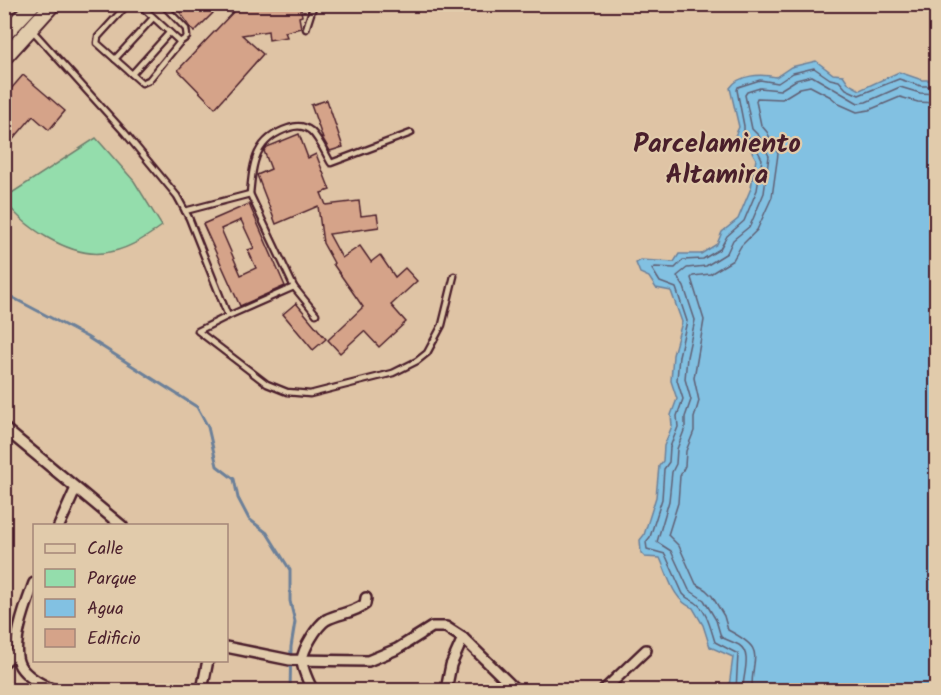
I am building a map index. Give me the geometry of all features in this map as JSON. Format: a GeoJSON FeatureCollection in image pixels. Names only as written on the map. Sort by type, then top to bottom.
{"type":"FeatureCollection","features":[{"type":"Feature","properties":{"kind":"main road"},"geometry":{"type":"LineString","coordinates":[[4,35],[33,4]]}},
{"type":"Feature","properties":{"kind":"main road"},"geometry":{"type":"LineString","coordinates":[[4,57],[53,4]]}},
{"type":"Feature","properties":{"kind":"street"},"geometry":{"type":"LineString","coordinates":[[21,18],[31,29]]}},
{"type":"Feature","properties":{"kind":"street"},"geometry":{"type":"LineString","coordinates":[[4,428],[121,524]]}},
{"type":"Feature","properties":{"kind":"street"},"geometry":{"type":"LineString","coordinates":[[59,524],[76,489]]}},
{"type":"Feature","properties":{"kind":"street"},"geometry":{"type":"LineString","coordinates":[[33,589],[15,653],[22,669],[38,682],[54,690]]}},
{"type":"Feature","properties":{"kind":"street"},"geometry":{"type":"LineString","coordinates":[[314,690],[310,686],[302,660],[309,640],[325,621],[360,608],[365,604],[366,598]]}},
{"type":"Feature","properties":{"kind":"street"},"geometry":{"type":"LineString","coordinates":[[228,646],[290,660],[368,661],[397,649],[426,629],[435,626],[446,627],[463,638],[516,690]]}},
{"type":"Feature","properties":{"kind":"street"},"geometry":{"type":"LineString","coordinates":[[446,690],[451,665],[463,638]]}},
{"type":"Feature","properties":{"kind":"street"},"geometry":{"type":"LineString","coordinates":[[604,690],[646,650]]}},
{"type":"Feature","properties":{"kind":"street"},"geometry":{"type":"LineString","coordinates":[[4,662],[15,653]]}},
{"type":"Feature","properties":{"kind":"street"},"geometry":{"type":"LineString","coordinates":[[202,690],[208,662]]}},
{"type":"Feature","properties":{"kind":"lane"},"geometry":{"type":"LineString","coordinates":[[128,4],[97,39],[97,43],[142,83],[146,82],[180,42],[184,41],[188,33],[162,4]]}},
{"type":"Feature","properties":{"kind":"lane"},"geometry":{"type":"LineString","coordinates":[[139,4],[180,42]]}},
{"type":"Feature","properties":{"kind":"lane"},"geometry":{"type":"LineString","coordinates":[[306,29],[314,4]]}},
{"type":"Feature","properties":{"kind":"lane"},"geometry":{"type":"LineString","coordinates":[[115,59],[153,18]]}},
{"type":"Feature","properties":{"kind":"lane"},"geometry":{"type":"LineString","coordinates":[[31,29],[126,133],[177,196],[228,316]]}},
{"type":"Feature","properties":{"kind":"lane"},"geometry":{"type":"LineString","coordinates":[[132,74],[169,33]]}},
{"type":"Feature","properties":{"kind":"lane"},"geometry":{"type":"LineString","coordinates":[[316,314],[294,287],[250,194],[252,171],[260,146],[267,139],[286,129],[301,127],[313,133],[331,163],[411,133]]}},
{"type":"Feature","properties":{"kind":"lane"},"geometry":{"type":"LineString","coordinates":[[185,211],[250,194]]}},
{"type":"Feature","properties":{"kind":"lane"},"geometry":{"type":"LineString","coordinates":[[294,287],[198,331],[267,384],[287,392],[310,394],[393,373],[417,361],[427,352],[442,325],[454,276]]}},
{"type":"Feature","properties":{"kind":"green space"},"geometry":{"type":"Polygon","coordinates":[[[96,138],[134,181],[162,226],[134,244],[103,253],[76,250],[47,237],[21,219],[4,198],[96,138]]]}},
{"type":"Feature","properties":{"kind":"water"},"geometry":{"type":"Polygon","coordinates":[[[816,61],[833,74],[843,75],[849,84],[860,90],[899,72],[922,80],[936,80],[936,690],[731,690],[729,687],[733,657],[710,647],[703,625],[693,608],[686,605],[676,594],[660,558],[645,557],[641,553],[640,540],[644,535],[656,497],[659,466],[663,461],[664,446],[672,426],[671,415],[677,399],[671,381],[673,355],[682,322],[671,291],[656,288],[649,277],[640,273],[636,263],[641,260],[674,262],[679,254],[701,254],[717,244],[722,232],[738,219],[751,188],[756,159],[747,143],[735,136],[739,127],[730,88],[734,83],[745,78],[757,75],[776,77],[791,67],[816,61]]]}},
{"type":"Feature","properties":{"kind":"building"},"geometry":{"type":"Polygon","coordinates":[[[174,4],[222,4],[194,32],[174,4]]]}},
{"type":"Feature","properties":{"kind":"building"},"geometry":{"type":"Polygon","coordinates":[[[231,4],[249,4],[249,8],[263,4],[300,4],[301,28],[285,32],[287,37],[269,40],[268,31],[242,35],[263,54],[215,108],[178,70],[236,9],[231,4]]]}},
{"type":"Feature","properties":{"kind":"building"},"geometry":{"type":"Polygon","coordinates":[[[23,75],[65,111],[49,130],[33,116],[4,150],[4,97],[23,75]]]}},
{"type":"Feature","properties":{"kind":"building"},"geometry":{"type":"Polygon","coordinates":[[[327,100],[343,147],[330,151],[323,139],[311,105],[327,100]]]}},
{"type":"Feature","properties":{"kind":"building"},"geometry":{"type":"Polygon","coordinates":[[[299,134],[308,158],[316,154],[330,190],[321,193],[326,205],[359,201],[361,216],[377,214],[379,227],[329,234],[342,258],[360,246],[371,262],[380,255],[395,277],[405,268],[417,281],[391,305],[406,322],[379,347],[364,331],[340,353],[328,340],[363,307],[333,264],[323,243],[318,206],[276,224],[257,175],[271,169],[264,151],[267,147],[299,134]]]}},
{"type":"Feature","properties":{"kind":"building"},"geometry":{"type":"Polygon","coordinates":[[[249,204],[285,286],[240,306],[203,224],[249,204]],[[241,220],[221,229],[241,275],[256,268],[248,250],[254,248],[241,220]]]}},
{"type":"Feature","properties":{"kind":"building"},"geometry":{"type":"Polygon","coordinates":[[[296,303],[326,339],[313,350],[283,314],[296,303]]]}},
{"type":"Feature","properties":{"kind":"waterway"},"geometry":{"type":"LineString","coordinates":[[4,293],[87,337],[197,407],[208,427],[217,466],[234,479],[238,498],[249,519],[267,533],[290,570],[290,601],[295,622],[291,647],[290,690]]}},
{"type":"Feature","properties":{"kind":"district","name":"Parcelamiento Altamira"},"geometry":{"type":"Point","coordinates":[717,158]}}]}
